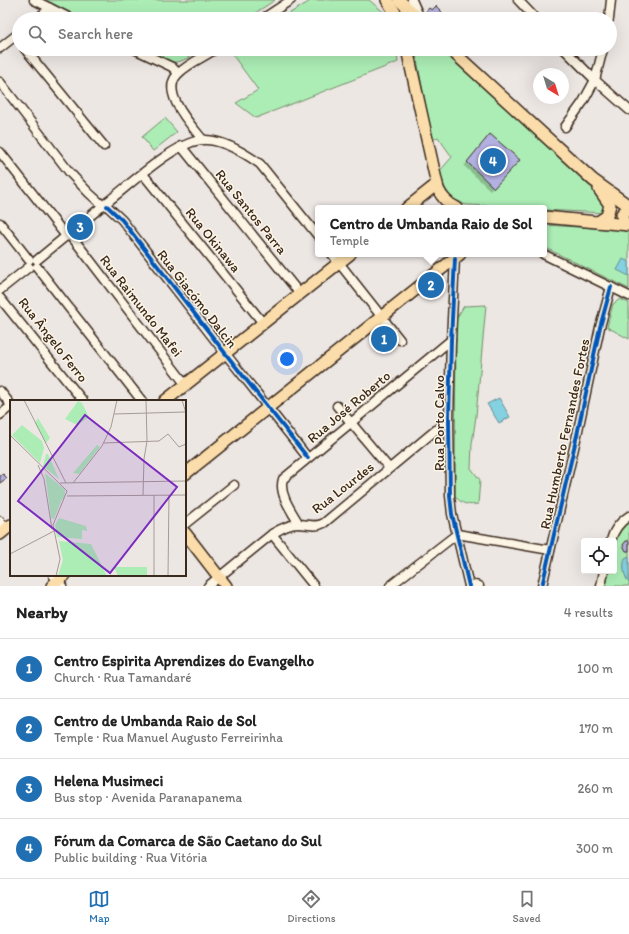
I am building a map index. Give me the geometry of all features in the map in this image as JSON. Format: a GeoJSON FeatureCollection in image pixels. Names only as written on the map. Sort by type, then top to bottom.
{"type":"FeatureCollection","features":[{"type":"Feature","properties":{"kind":"main road"},"geometry":{"type":"LineString","coordinates":[[387,0],[395,12]]}},
{"type":"Feature","properties":{"kind":"main road"},"geometry":{"type":"LineString","coordinates":[[399,0],[413,12]]}},
{"type":"Feature","properties":{"kind":"main road"},"geometry":{"type":"LineString","coordinates":[[409,56],[440,195],[450,205]]}},
{"type":"Feature","properties":{"kind":"main road"},"geometry":{"type":"LineString","coordinates":[[458,56],[593,180],[629,206]]}},
{"type":"Feature","properties":{"kind":"main road"},"geometry":{"type":"LineString","coordinates":[[593,180],[610,205],[607,216],[598,222]]}},
{"type":"Feature","properties":{"kind":"main road"},"geometry":{"type":"LineString","coordinates":[[411,205],[437,184]]}},
{"type":"Feature","properties":{"kind":"main road"},"geometry":{"type":"LineString","coordinates":[[628,225],[623,221],[622,214],[629,210]]}},
{"type":"Feature","properties":{"kind":"main road"},"geometry":{"type":"LineString","coordinates":[[547,217],[628,225]]}},
{"type":"Feature","properties":{"kind":"main road"},"geometry":{"type":"LineString","coordinates":[[166,400],[346,257]]}},
{"type":"Feature","properties":{"kind":"main road"},"geometry":{"type":"LineString","coordinates":[[186,473],[457,257]]}},
{"type":"Feature","properties":{"kind":"main road"},"geometry":{"type":"LineString","coordinates":[[186,534],[226,586]]}},
{"type":"Feature","properties":{"kind":"street"},"geometry":{"type":"LineString","coordinates":[[34,0],[58,12]]}},
{"type":"Feature","properties":{"kind":"street"},"geometry":{"type":"LineString","coordinates":[[273,12],[291,0]]}},
{"type":"Feature","properties":{"kind":"street"},"geometry":{"type":"LineString","coordinates":[[412,0],[417,12]]}},
{"type":"Feature","properties":{"kind":"street"},"geometry":{"type":"LineString","coordinates":[[418,0],[419,12]]}},
{"type":"Feature","properties":{"kind":"street"},"geometry":{"type":"LineString","coordinates":[[518,0],[529,12]]}},
{"type":"Feature","properties":{"kind":"street"},"geometry":{"type":"LineString","coordinates":[[610,12],[611,0]]}},
{"type":"Feature","properties":{"kind":"street"},"geometry":{"type":"LineString","coordinates":[[45,12],[50,8]]}},
{"type":"Feature","properties":{"kind":"street"},"geometry":{"type":"LineString","coordinates":[[0,48],[12,41]]}},
{"type":"Feature","properties":{"kind":"street"},"geometry":{"type":"LineString","coordinates":[[31,56],[104,146]]}},
{"type":"Feature","properties":{"kind":"street"},"geometry":{"type":"LineString","coordinates":[[148,56],[172,68],[178,73]]}},
{"type":"Feature","properties":{"kind":"street"},"geometry":{"type":"LineString","coordinates":[[203,140],[185,118],[176,103],[172,84],[178,73],[205,56]]}},
{"type":"Feature","properties":{"kind":"street"},"geometry":{"type":"LineString","coordinates":[[571,56],[595,80],[629,110]]}},
{"type":"Feature","properties":{"kind":"street"},"geometry":{"type":"LineString","coordinates":[[565,126],[583,102],[595,80],[601,56]]}},
{"type":"Feature","properties":{"kind":"street","name":"Rua Giacómo Dalcin"},"geometry":{"type":"LineString","coordinates":[[0,82],[70,173],[89,193],[122,220],[308,458]]}},
{"type":"Feature","properties":{"kind":"street"},"geometry":{"type":"LineString","coordinates":[[0,290],[103,205],[181,146],[206,139],[234,148],[250,156],[260,164],[315,232]]}},
{"type":"Feature","properties":{"kind":"street","name":"Rua Santos Parra"},"geometry":{"type":"LineString","coordinates":[[181,146],[300,294]]}},
{"type":"Feature","properties":{"kind":"street","name":"Rua Raimundo Mafei"},"geometry":{"type":"LineString","coordinates":[[0,152],[66,236],[72,237],[77,243],[186,384]]}},
{"type":"Feature","properties":{"kind":"street","name":"Rua Okinawa"},"geometry":{"type":"LineString","coordinates":[[143,174],[263,323]]}},
{"type":"Feature","properties":{"kind":"street"},"geometry":{"type":"LineString","coordinates":[[0,223],[141,400]]}},
{"type":"Feature","properties":{"kind":"street"},"geometry":{"type":"LineString","coordinates":[[547,256],[629,296]]}},
{"type":"Feature","properties":{"kind":"street"},"geometry":{"type":"LineString","coordinates":[[334,257],[400,340]]}},
{"type":"Feature","properties":{"kind":"street","name":"Rua Porto Calvo"},"geometry":{"type":"LineString","coordinates":[[458,257],[451,340],[449,419],[450,496],[452,514],[469,585]]}},
{"type":"Feature","properties":{"kind":"street","name":"Rua Humberto Fernandes Fortes"},"geometry":{"type":"LineString","coordinates":[[542,586],[600,327],[611,287]]}},
{"type":"Feature","properties":{"kind":"street","name":"Rua Ângelo Ferro"},"geometry":{"type":"LineString","coordinates":[[0,298],[82,400]]}},
{"type":"Feature","properties":{"kind":"street","name":"Rua José Roberto"},"geometry":{"type":"LineString","coordinates":[[299,524],[284,495],[283,479],[451,340]]}},
{"type":"Feature","properties":{"kind":"street"},"geometry":{"type":"LineString","coordinates":[[0,391],[10,405]]}},
{"type":"Feature","properties":{"kind":"street"},"geometry":{"type":"LineString","coordinates":[[337,406],[389,468]]}},
{"type":"Feature","properties":{"kind":"street"},"geometry":{"type":"LineString","coordinates":[[0,415],[10,407]]}},
{"type":"Feature","properties":{"kind":"street","name":"Rua Lourdes"},"geometry":{"type":"LineString","coordinates":[[208,586],[272,534],[282,528],[299,524],[317,526],[324,523],[449,419]]}},
{"type":"Feature","properties":{"kind":"street"},"geometry":{"type":"LineString","coordinates":[[186,523],[234,484]]}},
{"type":"Feature","properties":{"kind":"street"},"geometry":{"type":"LineString","coordinates":[[612,538],[618,526],[629,516]]}},
{"type":"Feature","properties":{"kind":"street"},"geometry":{"type":"LineString","coordinates":[[272,534],[314,586]]}},
{"type":"Feature","properties":{"kind":"street"},"geometry":{"type":"LineString","coordinates":[[390,586],[457,534],[550,550]]}},
{"type":"Feature","properties":{"kind":"street"},"geometry":{"type":"LineString","coordinates":[[601,586],[603,574]]}},
{"type":"Feature","properties":{"kind":"street"},"geometry":{"type":"LineString","coordinates":[[469,585],[479,586]]}},
{"type":"Feature","properties":{"kind":"green space"},"geometry":{"type":"Polygon","coordinates":[[[45,0],[275,0],[257,12],[69,12],[45,0]]]}},
{"type":"Feature","properties":{"kind":"green space"},"geometry":{"type":"Polygon","coordinates":[[[312,0],[369,0],[384,12],[292,12],[312,0]]]}},
{"type":"Feature","properties":{"kind":"green space"},"geometry":{"type":"Polygon","coordinates":[[[160,56],[191,56],[184,60],[172,62],[160,56]]]}},
{"type":"Feature","properties":{"kind":"green space"},"geometry":{"type":"Polygon","coordinates":[[[233,56],[397,56],[398,62],[256,118],[236,103],[258,90],[233,56]]]}},
{"type":"Feature","properties":{"kind":"green space"},"geometry":{"type":"Polygon","coordinates":[[[416,56],[449,56],[608,203],[606,213],[547,210],[547,205],[467,205],[456,201],[448,193],[439,172],[452,157],[438,137],[432,140],[416,56]]]}},
{"type":"Feature","properties":{"kind":"green space"},"geometry":{"type":"Polygon","coordinates":[[[165,118],[177,132],[153,151],[142,137],[165,118]]]}},
{"type":"Feature","properties":{"kind":"green space"},"geometry":{"type":"Polygon","coordinates":[[[547,225],[629,230],[629,289],[547,248],[547,225]]]}},
{"type":"Feature","properties":{"kind":"green space"},"geometry":{"type":"Polygon","coordinates":[[[620,299],[629,303],[629,339],[607,327],[613,304],[620,299]]]}},
{"type":"Feature","properties":{"kind":"green space"},"geometry":{"type":"Polygon","coordinates":[[[486,305],[472,444],[471,468],[480,480],[478,504],[471,505],[463,503],[455,496],[456,319],[464,306],[486,305]]]}},
{"type":"Feature","properties":{"kind":"green space"},"geometry":{"type":"Polygon","coordinates":[[[629,522],[629,586],[606,586],[608,574],[617,574],[617,538],[629,522]]]}},
{"type":"Feature","properties":{"kind":"water"},"geometry":{"type":"Polygon","coordinates":[[[623,259],[629,262],[629,276],[617,270],[623,259]]]}},
{"type":"Feature","properties":{"kind":"water"},"geometry":{"type":"Polygon","coordinates":[[[499,398],[510,417],[499,423],[487,404],[499,398]]]}},
{"type":"Feature","properties":{"kind":"water"},"geometry":{"type":"Polygon","coordinates":[[[629,556],[629,583],[625,574],[624,561],[625,558],[629,556]]]}},
{"type":"Feature","properties":{"kind":"building"},"geometry":{"type":"Polygon","coordinates":[[[436,6],[442,12],[426,12],[429,8],[432,10],[436,6]]]}},
{"type":"Feature","properties":{"kind":"building"},"geometry":{"type":"Polygon","coordinates":[[[490,134],[520,160],[494,188],[467,162],[490,134]]]}},
{"type":"Feature","properties":{"kind":"building"},"geometry":{"type":"Polygon","coordinates":[[[379,326],[395,346],[390,351],[373,331],[379,326]]]}},
{"type":"Feature","properties":{"kind":"building"},"geometry":{"type":"Polygon","coordinates":[[[3,474],[7,478],[0,483],[0,476],[3,474]]]}},
{"type":"Feature","properties":{"kind":"building"},"geometry":{"type":"Polygon","coordinates":[[[626,541],[629,541],[629,551],[626,551],[623,545],[626,541]]]}},
{"type":"Feature","properties":{"kind":"cycle path"},"geometry":{"type":"LineString","coordinates":[[107,206],[122,220],[308,458]]}},
{"type":"Feature","properties":{"kind":"cycle path"},"geometry":{"type":"LineString","coordinates":[[455,258],[449,419],[450,496],[452,514],[469,586]]}},
{"type":"Feature","properties":{"kind":"cycle path"},"geometry":{"type":"LineString","coordinates":[[542,586],[600,327],[611,287]]}},
{"type":"Feature","properties":{"kind":"place","name":"Fórum da Comarca de São Caetano do Sul"},"geometry":{"type":"Point","coordinates":[493,161]}},
{"type":"Feature","properties":{"kind":"place","name":"Helena Musimeci"},"geometry":{"type":"Point","coordinates":[80,227]}},
{"type":"Feature","properties":{"kind":"place","name":"Centro de Umbanda Raio de Sol"},"geometry":{"type":"Point","coordinates":[431,285]}},
{"type":"Feature","properties":{"kind":"place","name":"Centro Espirita Aprendizes do Evangelho"},"geometry":{"type":"Point","coordinates":[384,339]}}]}
